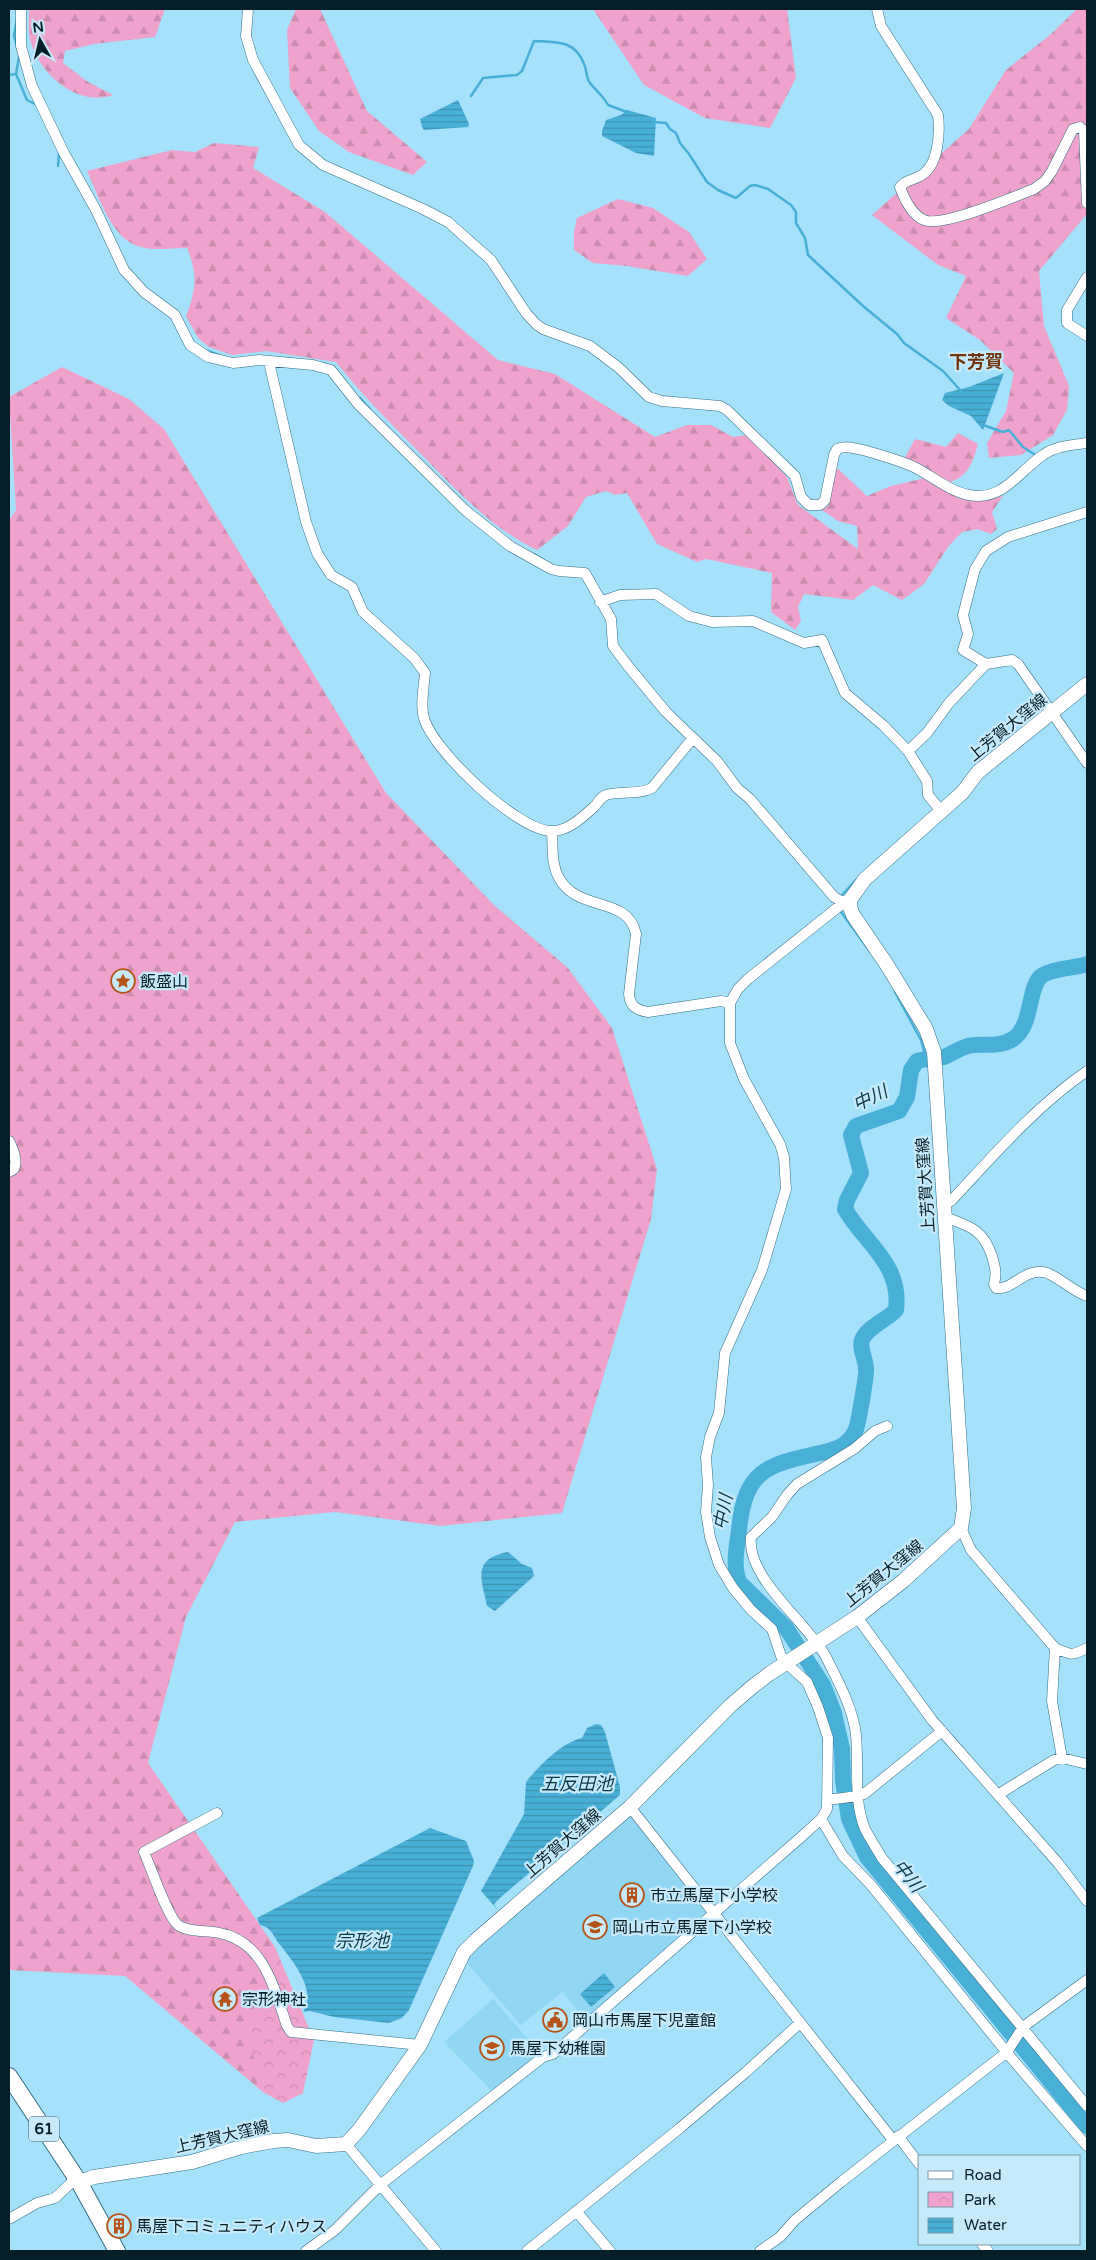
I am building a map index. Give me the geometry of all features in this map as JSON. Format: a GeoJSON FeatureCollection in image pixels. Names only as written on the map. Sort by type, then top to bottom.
{"type":"FeatureCollection","features":[{"type":"Feature","properties":{"kind":"main road","name":"上芳賀大窪線"},"geometry":{"type":"LineString","coordinates":[[79,2182],[94,2177],[201,2160],[241,2147],[273,2141],[288,2140],[316,2146],[346,2144],[359,2130],[420,2045],[464,1952],[630,1808],[730,1706],[790,1661],[857,1617],[903,1581],[961,1528],[964,1508],[934,1058],[926,1029],[887,965],[853,915],[850,907],[842,905],[865,879],[962,793],[978,772],[1087,684]]}},
{"type":"Feature","properties":{"kind":"main road","name":"61"},"geometry":{"type":"LineString","coordinates":[[9,2076],[79,2182],[117,2251]]}},
{"type":"Feature","properties":{"kind":"street"},"geometry":{"type":"LineString","coordinates":[[248,9],[246,36],[253,60],[299,145],[313,159],[322,165],[423,209],[448,222],[492,260],[526,313],[536,324],[543,329],[590,346],[618,368],[649,397],[662,401],[720,406],[727,410],[795,476],[801,497],[810,506],[815,507],[823,504],[834,455],[837,449],[842,447],[860,449],[895,459],[960,493],[976,496],[1003,489],[1051,450],[1087,443]]}},
{"type":"Feature","properties":{"kind":"street"},"geometry":{"type":"LineString","coordinates":[[877,9],[881,26],[938,115],[940,130],[935,155],[928,170],[920,176],[904,181],[900,187],[913,211],[924,220],[935,222],[952,219],[1034,189],[1045,182],[1073,129],[1080,127],[1084,131],[1087,203]]}},
{"type":"Feature","properties":{"kind":"street"},"geometry":{"type":"LineString","coordinates":[[21,14],[22,46],[32,86],[64,153],[96,210],[124,270],[144,292],[175,315],[190,345],[200,353],[233,363],[259,360],[313,365],[331,370],[358,404],[465,510],[510,546],[559,572],[585,573],[602,601],[613,625],[614,646],[666,712],[691,740],[717,761],[737,788],[750,799],[834,897],[841,901],[842,905],[748,979],[738,989],[730,1003],[730,1043],[744,1079],[780,1144],[784,1157],[786,1189],[762,1270],[725,1353],[719,1413],[710,1437],[706,1457],[708,1485],[706,1512],[710,1537],[719,1565],[733,1588],[751,1610],[772,1629],[781,1656],[790,1661],[810,1688],[828,1738],[831,1800],[822,1819],[552,2054],[543,2057],[380,2185],[335,2230],[306,2251]]}},
{"type":"Feature","properties":{"kind":"street"},"geometry":{"type":"LineString","coordinates":[[1087,277],[1067,310],[1067,323],[1087,336]]}},
{"type":"Feature","properties":{"kind":"street"},"geometry":{"type":"LineString","coordinates":[[269,362],[306,522],[322,563],[331,575],[352,587],[363,612],[414,658],[425,673],[422,712],[424,721],[442,749],[459,768],[507,811],[542,830],[552,832],[576,822],[604,796],[646,791],[652,788],[691,740]]}},
{"type":"Feature","properties":{"kind":"street"},"geometry":{"type":"LineString","coordinates":[[986,664],[964,650],[968,634],[963,615],[975,569],[986,551],[1008,537],[1087,512]]}},
{"type":"Feature","properties":{"kind":"street"},"geometry":{"type":"LineString","coordinates":[[602,601],[620,595],[656,594],[690,616],[712,622],[753,621],[804,643],[822,640],[846,693],[884,726],[908,751],[927,781],[928,795],[941,811]]}},
{"type":"Feature","properties":{"kind":"street"},"geometry":{"type":"LineString","coordinates":[[908,751],[927,733],[949,703],[986,664],[1012,660],[1018,664],[1087,763]]}},
{"type":"Feature","properties":{"kind":"street"},"geometry":{"type":"LineString","coordinates":[[552,832],[555,866],[558,877],[564,885],[584,900],[625,914],[634,926],[635,945],[629,994],[634,1007],[648,1012],[721,1001],[730,1003]]}},
{"type":"Feature","properties":{"kind":"street"},"geometry":{"type":"LineString","coordinates":[[1087,1071],[1056,1094],[1014,1132],[945,1211],[968,1225],[984,1238],[996,1268],[994,1284],[996,1288],[1003,1288],[1026,1274],[1042,1272],[1051,1274],[1064,1285],[1087,1296]]}},
{"type":"Feature","properties":{"kind":"street"},"geometry":{"type":"LineString","coordinates":[[9,1141],[13,1148],[16,1164],[14,1169],[9,1172]]}},
{"type":"Feature","properties":{"kind":"street"},"geometry":{"type":"LineString","coordinates":[[887,1426],[875,1431],[854,1449],[797,1484],[787,1494],[772,1517],[751,1537],[752,1552],[762,1574],[776,1595],[798,1619],[815,1646],[824,1654],[850,1710],[856,1733],[856,1797],[866,1830],[882,1858],[1087,2106]]}},
{"type":"Feature","properties":{"kind":"street"},"geometry":{"type":"LineString","coordinates":[[961,1528],[971,1550],[1056,1648],[1069,1654],[1076,1654],[1087,1648]]}},
{"type":"Feature","properties":{"kind":"street"},"geometry":{"type":"LineString","coordinates":[[857,1617],[942,1731],[1058,1863],[1087,1901]]}},
{"type":"Feature","properties":{"kind":"street"},"geometry":{"type":"LineString","coordinates":[[1056,1648],[1052,1701],[1062,1758]]}},
{"type":"Feature","properties":{"kind":"street"},"geometry":{"type":"LineString","coordinates":[[831,1800],[856,1797],[942,1731]]}},
{"type":"Feature","properties":{"kind":"street"},"geometry":{"type":"LineString","coordinates":[[999,1794],[1040,1767],[1062,1758],[1087,1764]]}},
{"type":"Feature","properties":{"kind":"street"},"geometry":{"type":"LineString","coordinates":[[630,1808],[800,2023],[895,2138],[918,2163]]}},
{"type":"Feature","properties":{"kind":"street"},"geometry":{"type":"LineString","coordinates":[[217,1813],[144,1852],[169,1910],[178,1924],[187,1929],[220,1933],[240,1939],[251,1948],[263,1963],[291,2032],[420,2045]]}},
{"type":"Feature","properties":{"kind":"street"},"geometry":{"type":"LineString","coordinates":[[822,1819],[843,1856],[871,1885],[1007,2052],[1087,2146]]}},
{"type":"Feature","properties":{"kind":"street"},"geometry":{"type":"LineString","coordinates":[[760,2251],[780,2237],[795,2220],[895,2138],[1007,2052],[1023,2027],[1087,1980]]}},
{"type":"Feature","properties":{"kind":"street"},"geometry":{"type":"LineString","coordinates":[[527,2251],[702,2109],[800,2023]]}},
{"type":"Feature","properties":{"kind":"street"},"geometry":{"type":"LineString","coordinates":[[346,2144],[436,2251]]}},
{"type":"Feature","properties":{"kind":"street"},"geometry":{"type":"LineString","coordinates":[[9,2220],[37,2203],[55,2198],[72,2182],[79,2182]]}},
{"type":"Feature","properties":{"kind":"street"},"geometry":{"type":"LineString","coordinates":[[576,2211],[610,2251]]}},
{"type":"Feature","properties":{"kind":"shaded area","name":"岡山市立馬屋下小学校"},"geometry":{"type":"Polygon","coordinates":[[[628,1817],[633,1817],[707,1910],[706,1916],[586,2020],[562,1992],[521,2025],[465,1961],[469,1954],[628,1817]]]}},
{"type":"Feature","properties":{"kind":"shaded area","name":"馬屋下幼稚園"},"geometry":{"type":"Polygon","coordinates":[[[493,1999],[540,2053],[493,2092],[444,2042],[493,1999]]]}},
{"type":"Feature","properties":{"kind":"green space"},"geometry":{"type":"Polygon","coordinates":[[[29,9],[165,9],[155,37],[94,44],[65,51],[63,63],[88,82],[113,95],[99,98],[86,97],[61,85],[42,64],[30,40],[29,9]]]}},
{"type":"Feature","properties":{"kind":"green space"},"geometry":{"type":"Polygon","coordinates":[[[296,9],[320,9],[367,111],[427,162],[413,175],[349,152],[319,131],[290,88],[287,30],[296,9]]]}},
{"type":"Feature","properties":{"kind":"green space"},"geometry":{"type":"Polygon","coordinates":[[[593,9],[787,9],[796,78],[770,128],[705,118],[644,85],[593,9]]]}},
{"type":"Feature","properties":{"kind":"green space"},"geometry":{"type":"Polygon","coordinates":[[[1077,9],[1087,9],[1087,214],[1039,271],[1044,326],[1069,386],[1067,410],[1053,435],[1021,455],[989,458],[987,443],[1006,411],[1014,373],[980,340],[946,318],[966,276],[938,265],[872,215],[969,129],[1006,70],[1050,35],[1077,9]]]}},
{"type":"Feature","properties":{"kind":"green space"},"geometry":{"type":"Polygon","coordinates":[[[214,143],[259,147],[253,168],[325,212],[498,360],[555,374],[655,437],[687,425],[711,425],[733,437],[748,435],[787,477],[798,505],[858,549],[857,526],[838,521],[822,510],[828,506],[836,467],[867,496],[891,486],[925,478],[960,499],[977,501],[1003,496],[992,512],[997,529],[991,534],[977,529],[962,532],[948,547],[924,584],[902,600],[873,585],[853,600],[804,594],[798,607],[801,621],[795,630],[771,612],[772,573],[706,559],[697,562],[657,544],[627,493],[615,495],[606,491],[586,497],[568,526],[537,550],[505,531],[475,508],[378,410],[336,362],[266,351],[232,355],[209,347],[198,338],[186,316],[194,290],[193,266],[187,248],[152,249],[131,243],[122,236],[107,216],[87,171],[172,150],[195,152],[214,143]]]}},
{"type":"Feature","properties":{"kind":"green space"},"geometry":{"type":"Polygon","coordinates":[[[618,199],[653,208],[689,232],[707,259],[688,276],[626,266],[593,263],[574,250],[574,232],[577,218],[618,199]]]}},
{"type":"Feature","properties":{"kind":"green space"},"geometry":{"type":"Polygon","coordinates":[[[62,367],[129,399],[164,429],[386,793],[495,906],[568,968],[612,1028],[657,1169],[651,1219],[562,1513],[441,1526],[335,1512],[235,1522],[186,1617],[148,1763],[275,1947],[263,2092],[125,1976],[9,1970],[9,520],[16,510],[9,397],[62,367]]]}},
{"type":"Feature","properties":{"kind":"green space"},"geometry":{"type":"Polygon","coordinates":[[[958,433],[978,444],[966,472],[951,482],[904,459],[915,439],[946,447],[958,433]]]}},
{"type":"Feature","properties":{"kind":"green space"},"geometry":{"type":"Polygon","coordinates":[[[275,1947],[314,2040],[303,2093],[283,2103],[263,2092],[264,2074],[251,2053],[245,2031],[275,1947]]]}},
{"type":"Feature","properties":{"kind":"water"},"geometry":{"type":"Polygon","coordinates":[[[458,100],[469,124],[468,127],[424,130],[420,119],[458,100]]]}},
{"type":"Feature","properties":{"kind":"water"},"geometry":{"type":"Polygon","coordinates":[[[627,110],[656,118],[654,156],[636,153],[602,136],[606,120],[621,115],[627,110]]]}},
{"type":"Feature","properties":{"kind":"water"},"geometry":{"type":"Polygon","coordinates":[[[1004,373],[983,430],[971,416],[949,406],[942,400],[945,393],[969,387],[1004,373]]]}},
{"type":"Feature","properties":{"kind":"water"},"geometry":{"type":"Polygon","coordinates":[[[508,1552],[522,1564],[532,1568],[534,1576],[495,1611],[487,1606],[482,1571],[489,1559],[508,1552]]]}},
{"type":"Feature","properties":{"kind":"water","name":"五反田池"},"geometry":{"type":"Polygon","coordinates":[[[596,1724],[601,1725],[605,1732],[620,1787],[620,1795],[501,1897],[494,1904],[498,1910],[481,1891],[524,1814],[526,1782],[551,1756],[566,1745],[582,1738],[587,1728],[596,1724]]]}},
{"type":"Feature","properties":{"kind":"water","name":"宗形池"},"geometry":{"type":"Polygon","coordinates":[[[430,1828],[466,1841],[474,1861],[409,2010],[402,2018],[389,2023],[334,2017],[310,2011],[303,2012],[307,2004],[307,1995],[302,1977],[272,1933],[268,1928],[260,1925],[257,1918],[430,1828]]]}},
{"type":"Feature","properties":{"kind":"water"},"geometry":{"type":"Polygon","coordinates":[[[604,1973],[615,1987],[591,2007],[580,1994],[604,1973]]]}},
{"type":"Feature","properties":{"kind":"waterway"},"geometry":{"type":"LineString","coordinates":[[17,20],[14,35],[17,47]]}},
{"type":"Feature","properties":{"kind":"waterway"},"geometry":{"type":"LineString","coordinates":[[471,96],[483,78],[517,75],[522,71],[534,41],[558,42],[576,50],[584,64],[589,81],[608,105],[627,112]]}},
{"type":"Feature","properties":{"kind":"waterway"},"geometry":{"type":"LineString","coordinates":[[19,57],[16,74],[27,100],[37,105]]}},
{"type":"Feature","properties":{"kind":"waterway"},"geometry":{"type":"LineString","coordinates":[[9,75],[16,74]]}},
{"type":"Feature","properties":{"kind":"waterway"},"geometry":{"type":"LineString","coordinates":[[653,122],[666,123],[676,133],[680,143],[707,182],[718,190],[736,198],[750,186],[755,185],[768,189],[791,205],[796,212],[796,223],[805,238],[808,255],[863,306],[897,334],[904,343],[943,371],[961,391]]}},
{"type":"Feature","properties":{"kind":"waterway"},"geometry":{"type":"LineString","coordinates":[[58,166],[59,153]]}},
{"type":"Feature","properties":{"kind":"waterway"},"geometry":{"type":"LineString","coordinates":[[205,350],[219,355]]}},
{"type":"Feature","properties":{"kind":"waterway"},"geometry":{"type":"LineString","coordinates":[[323,363],[334,367]]}},
{"type":"Feature","properties":{"kind":"waterway"},"geometry":{"type":"LineString","coordinates":[[360,398],[370,409]]}},
{"type":"Feature","properties":{"kind":"waterway"},"geometry":{"type":"LineString","coordinates":[[983,425],[1003,432],[1009,430],[1023,447],[1037,456]]}},
{"type":"Feature","properties":{"kind":"waterway"},"geometry":{"type":"LineString","coordinates":[[534,554],[544,560]]}},
{"type":"Feature","properties":{"kind":"waterway"},"geometry":{"type":"LineString","coordinates":[[841,896],[857,879]]}},
{"type":"Feature","properties":{"kind":"waterway"},"geometry":{"type":"LineString","coordinates":[[839,909],[871,953]]}},
{"type":"Feature","properties":{"kind":"waterway","name":"中川"},"geometry":{"type":"LineString","coordinates":[[1087,964],[1048,972],[1038,980],[1028,1015],[1020,1033],[1013,1039],[997,1044],[968,1046],[944,1057],[917,1061],[911,1070],[907,1097],[899,1111],[856,1126],[851,1135],[861,1173],[847,1200],[845,1209],[888,1267],[896,1294],[896,1310],[868,1331],[862,1340],[861,1347],[866,1365],[866,1373],[859,1419],[853,1436],[844,1445],[836,1449],[785,1462],[761,1474],[753,1482],[747,1494],[742,1510],[736,1550],[736,1571],[740,1583],[786,1628],[823,1685],[834,1713],[842,1749],[843,1781],[849,1819],[867,1857],[1087,2126]]}},
{"type":"Feature","properties":{"kind":"waterway"},"geometry":{"type":"LineString","coordinates":[[895,992],[921,1040],[926,1058]]}},
{"type":"Feature","properties":{"kind":"place","name":"飯盛山"},"geometry":{"type":"Point","coordinates":[123,981]}},
{"type":"Feature","properties":{"kind":"place","name":"市立馬屋下小学校"},"geometry":{"type":"Point","coordinates":[632,1895]}},
{"type":"Feature","properties":{"kind":"place","name":"岡山市立馬屋下小学校"},"geometry":{"type":"Point","coordinates":[595,1927]}},
{"type":"Feature","properties":{"kind":"place","name":"宗形神社"},"geometry":{"type":"Point","coordinates":[225,1999]}},
{"type":"Feature","properties":{"kind":"place","name":"岡山市馬屋下児童館"},"geometry":{"type":"Point","coordinates":[555,2020]}},
{"type":"Feature","properties":{"kind":"place","name":"馬屋下幼稚園"},"geometry":{"type":"Point","coordinates":[492,2048]}},
{"type":"Feature","properties":{"kind":"place","name":"馬屋下コミュニティハウス"},"geometry":{"type":"Point","coordinates":[119,2226]}},
{"type":"Feature","properties":{"kind":"district","name":"下芳賀"},"geometry":{"type":"Point","coordinates":[976,362]}}]}
